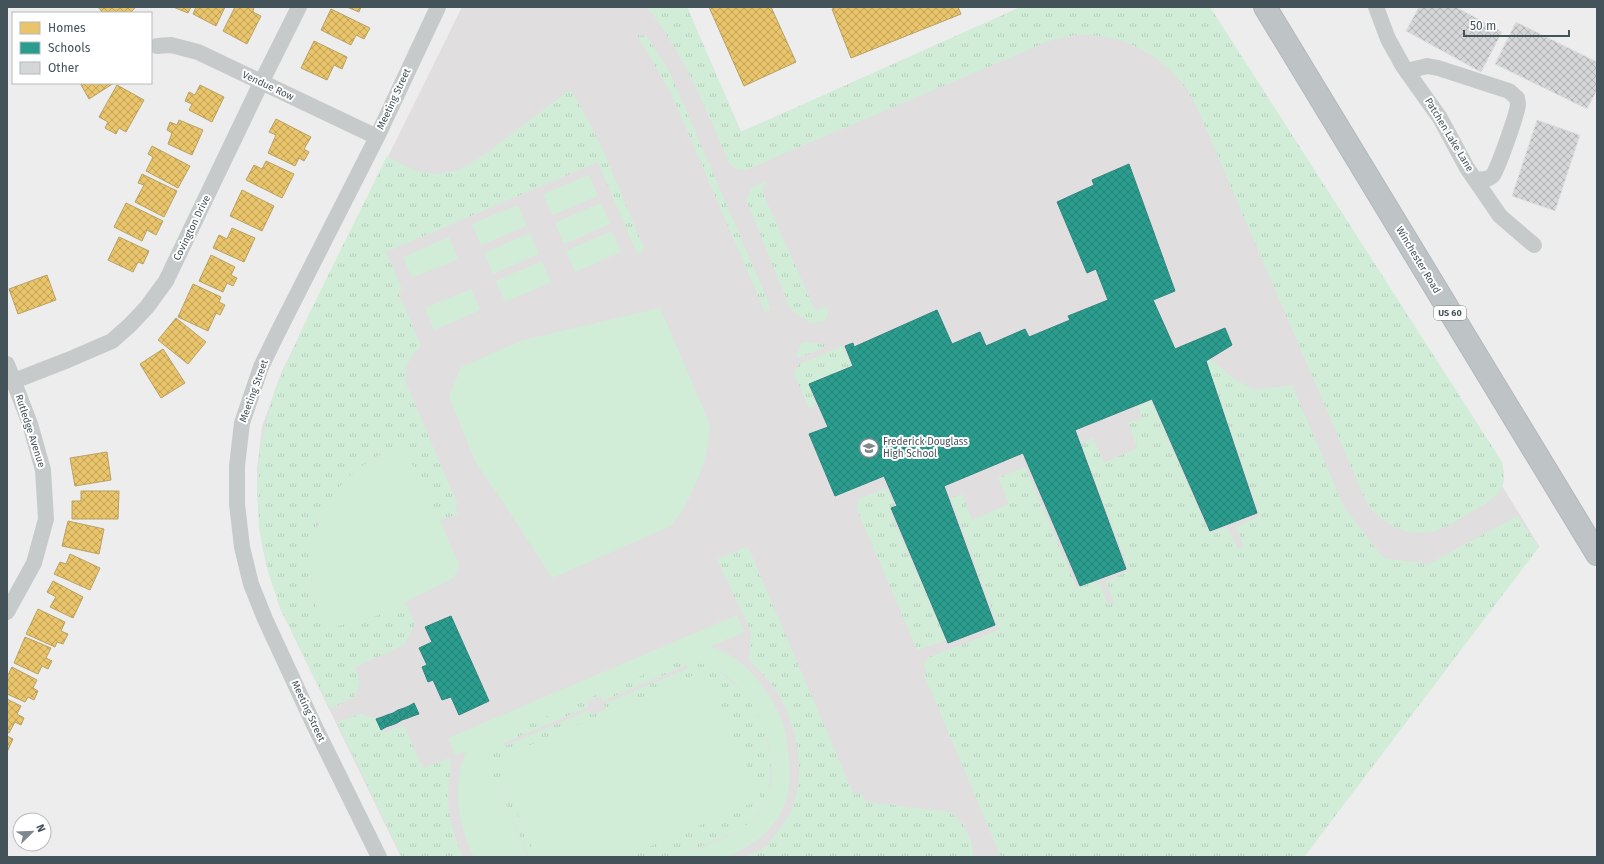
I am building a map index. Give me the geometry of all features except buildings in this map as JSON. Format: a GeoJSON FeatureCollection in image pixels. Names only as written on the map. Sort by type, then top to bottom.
{"type":"FeatureCollection","features":[{"type":"Feature","properties":{"kind":"highway","name":"Winchester Road"},"geometry":{"type":"LineString","coordinates":[[1265,7],[1597,554]]}},
{"type":"Feature","properties":{"kind":"street","name":"Covington Drive"},"geometry":{"type":"LineString","coordinates":[[14,381],[112,341],[130,325],[157,295],[166,281],[299,7]]}},
{"type":"Feature","properties":{"kind":"street","name":"Meeting Street"},"geometry":{"type":"LineString","coordinates":[[378,857],[314,725],[262,612],[249,576],[242,547],[237,504],[237,466],[242,423],[262,368],[278,332],[377,137],[438,7]]}},
{"type":"Feature","properties":{"kind":"street","name":"Patchen Lake Lane"},"geometry":{"type":"LineString","coordinates":[[1376,7],[1388,39],[1407,71],[1440,118],[1467,168],[1500,216],[1534,246]]}},
{"type":"Feature","properties":{"kind":"street","name":"Vendue Row"},"geometry":{"type":"LineString","coordinates":[[157,46],[171,45],[198,52],[377,137]]}},
{"type":"Feature","properties":{"kind":"street","name":"Patchen Lake Lane"},"geometry":{"type":"LineString","coordinates":[[1407,71],[1427,66],[1438,68],[1509,91],[1517,98],[1518,104],[1516,113],[1493,174],[1488,179],[1476,180]]}},
{"type":"Feature","properties":{"kind":"street","name":"Rutledge Avenue"},"geometry":{"type":"LineString","coordinates":[[7,364],[30,424],[43,470],[46,519],[34,563],[7,612]]}},
{"type":"Feature","properties":{"kind":"shaded area","name":"Frederick Douglass High School"},"geometry":{"type":"Polygon","coordinates":[[[462,7],[687,7],[741,132],[1021,7],[1208,7],[1539,546],[1304,857],[401,857],[280,608],[268,571],[262,545],[258,508],[257,469],[262,427],[282,371],[462,7]]]}},
{"type":"Feature","properties":{"kind":"green space"},"geometry":{"type":"Polygon","coordinates":[[[647,7],[687,7],[741,132],[1021,7],[1210,7],[1502,462],[1504,481],[1502,488],[1487,503],[1451,525],[1442,529],[1428,532],[1418,533],[1400,529],[1383,520],[1368,506],[1197,108],[1187,89],[1165,65],[1153,56],[1112,38],[1082,35],[1049,41],[748,169],[740,170],[729,163],[693,82],[672,44],[647,7]]]}},
{"type":"Feature","properties":{"kind":"green space"},"geometry":{"type":"Polygon","coordinates":[[[637,35],[647,36],[671,75],[771,308],[765,312],[671,93],[637,35]]]}},
{"type":"Feature","properties":{"kind":"green space"},"geometry":{"type":"Polygon","coordinates":[[[570,90],[592,127],[644,248],[637,254],[598,162],[386,252],[402,289],[398,292],[421,346],[410,358],[406,372],[406,383],[458,505],[455,506],[458,514],[440,520],[425,485],[376,456],[343,482],[318,523],[312,552],[311,581],[316,606],[326,629],[376,616],[405,602],[415,624],[404,645],[355,667],[360,683],[354,697],[330,709],[280,608],[268,571],[259,529],[257,488],[260,447],[275,389],[309,314],[387,156],[414,170],[424,173],[439,174],[459,170],[484,155],[570,90]]]}},
{"type":"Feature","properties":{"kind":"green space"},"geometry":{"type":"Polygon","coordinates":[[[589,175],[598,196],[552,215],[543,194],[589,175]]]}},
{"type":"Feature","properties":{"kind":"green space"},"geometry":{"type":"Polygon","coordinates":[[[767,181],[762,188],[765,198],[815,310],[827,307],[828,312],[825,321],[811,323],[791,310],[746,200],[752,187],[767,181]]]}},
{"type":"Feature","properties":{"kind":"green space"},"geometry":{"type":"Polygon","coordinates":[[[601,203],[610,224],[564,244],[555,223],[601,203]]]}},
{"type":"Feature","properties":{"kind":"green space"},"geometry":{"type":"Polygon","coordinates":[[[518,205],[527,226],[481,245],[472,224],[518,205]]]}},
{"type":"Feature","properties":{"kind":"green space"},"geometry":{"type":"Polygon","coordinates":[[[612,231],[621,252],[575,272],[566,251],[612,231]]]}},
{"type":"Feature","properties":{"kind":"green space"},"geometry":{"type":"Polygon","coordinates":[[[530,233],[539,254],[493,274],[484,253],[530,233]]]}},
{"type":"Feature","properties":{"kind":"green space"},"geometry":{"type":"Polygon","coordinates":[[[449,237],[458,259],[412,278],[403,257],[449,237]]]}},
{"type":"Feature","properties":{"kind":"green space"},"geometry":{"type":"Polygon","coordinates":[[[542,261],[551,282],[505,302],[496,281],[542,261]]]}},
{"type":"Feature","properties":{"kind":"green space"},"geometry":{"type":"Polygon","coordinates":[[[471,289],[480,310],[434,330],[425,308],[471,289]]]}},
{"type":"Feature","properties":{"kind":"green space"},"geometry":{"type":"Polygon","coordinates":[[[660,308],[709,422],[710,433],[708,447],[692,493],[677,518],[669,527],[552,578],[476,463],[449,397],[461,367],[523,340],[660,308]]]}},
{"type":"Feature","properties":{"kind":"green space"},"geometry":{"type":"Polygon","coordinates":[[[804,342],[825,344],[825,347],[799,358],[796,357],[801,344],[804,342]]]}},
{"type":"Feature","properties":{"kind":"green space"},"geometry":{"type":"Polygon","coordinates":[[[842,346],[852,366],[808,385],[816,405],[809,408],[794,371],[798,365],[842,346]]]}},
{"type":"Feature","properties":{"kind":"green space"},"geometry":{"type":"Polygon","coordinates":[[[1211,360],[1236,380],[1255,390],[1292,385],[1344,507],[1383,558],[1429,564],[1517,516],[1539,547],[1304,857],[1001,857],[924,675],[927,673],[924,664],[929,657],[999,629],[951,498],[962,494],[972,520],[1009,504],[998,478],[1025,467],[1077,588],[1096,581],[1097,585],[1100,584],[1108,605],[1114,603],[1106,582],[1129,570],[1081,443],[1093,438],[1104,463],[1137,448],[1128,423],[1142,418],[1138,406],[1151,401],[1209,533],[1227,527],[1238,549],[1244,548],[1236,527],[1260,516],[1207,362],[1211,360]]]}},
{"type":"Feature","properties":{"kind":"green space"},"geometry":{"type":"Polygon","coordinates":[[[400,445],[425,485],[459,565],[454,578],[376,616],[326,629],[316,604],[312,585],[311,567],[317,530],[323,513],[332,497],[344,482],[358,469],[378,456],[400,445]]]}},
{"type":"Feature","properties":{"kind":"green space"},"geometry":{"type":"Polygon","coordinates":[[[886,488],[895,506],[889,510],[946,640],[917,650],[856,507],[859,499],[886,488]]]}},
{"type":"Feature","properties":{"kind":"green space"},"geometry":{"type":"Polygon","coordinates":[[[747,547],[854,795],[860,793],[867,802],[950,812],[963,824],[970,838],[974,857],[744,857],[759,851],[767,845],[788,817],[794,801],[798,783],[799,765],[793,728],[787,711],[779,695],[749,661],[751,632],[717,559],[747,547]]]}},
{"type":"Feature","properties":{"kind":"green space"},"geometry":{"type":"Polygon","coordinates":[[[737,615],[744,632],[711,646],[736,659],[752,673],[765,689],[776,707],[783,723],[789,760],[789,789],[785,802],[773,825],[763,836],[744,849],[725,857],[676,857],[731,834],[750,823],[757,816],[767,798],[771,779],[771,758],[767,737],[759,716],[747,698],[734,682],[718,670],[700,663],[681,662],[668,664],[510,732],[496,743],[485,756],[528,857],[474,857],[468,844],[460,818],[458,804],[459,778],[466,751],[455,755],[448,738],[737,615]]]}},
{"type":"Feature","properties":{"kind":"green space"},"geometry":{"type":"Polygon","coordinates":[[[679,662],[703,663],[718,670],[744,693],[755,708],[764,728],[771,758],[769,791],[764,805],[747,825],[737,831],[676,857],[624,857],[761,799],[495,760],[536,857],[529,857],[485,756],[490,749],[510,732],[668,664],[679,662]],[[687,665],[603,701],[600,696],[587,702],[588,707],[504,743],[505,746],[589,710],[592,715],[606,709],[604,704],[688,668],[687,665]]]}},
{"type":"Feature","properties":{"kind":"green space"},"geometry":{"type":"Polygon","coordinates":[[[706,670],[761,799],[624,857],[536,857],[495,760],[706,670]]]}},
{"type":"Feature","properties":{"kind":"green space"},"geometry":{"type":"Polygon","coordinates":[[[361,714],[376,719],[383,733],[404,725],[423,768],[449,758],[451,767],[448,794],[450,818],[454,834],[463,857],[402,857],[337,722],[361,714]]]}},
{"type":"Feature","properties":{"kind":"place","name":"Frederick Douglass High School"},"geometry":{"type":"Point","coordinates":[869,448]}}]}
